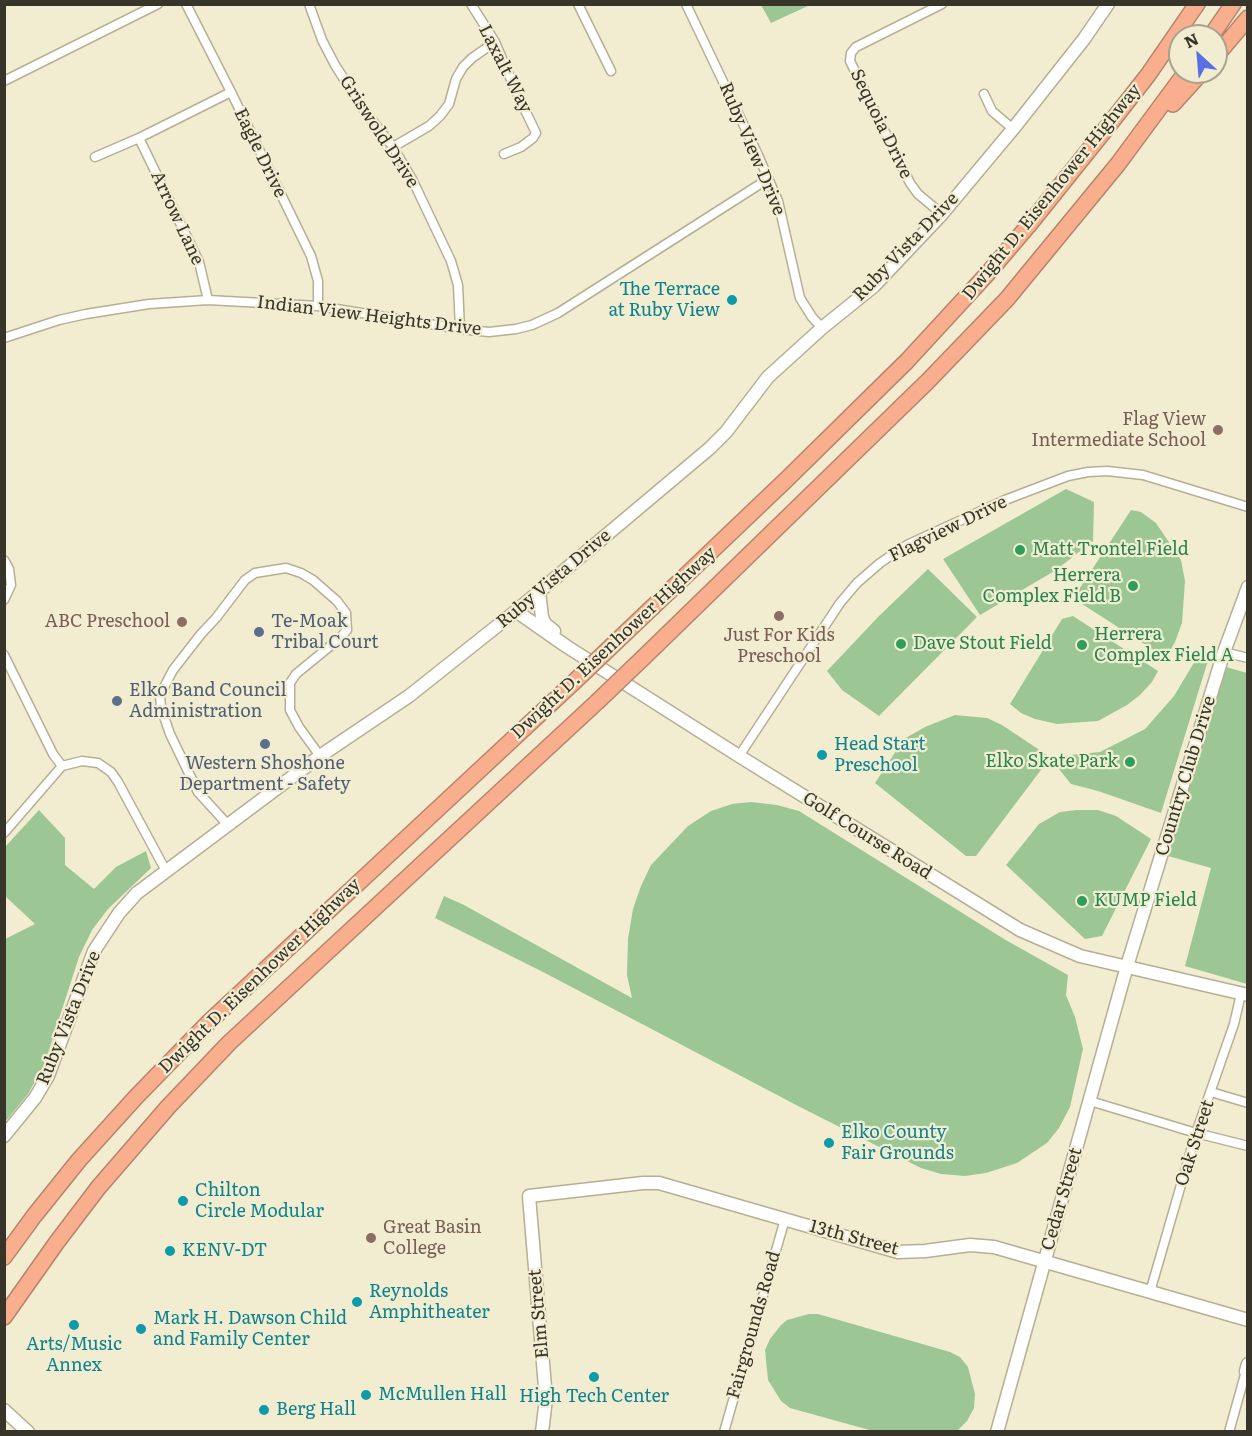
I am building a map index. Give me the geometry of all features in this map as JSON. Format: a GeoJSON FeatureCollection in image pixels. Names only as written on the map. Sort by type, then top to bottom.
{"type":"FeatureCollection","features":[{"type":"Feature","properties":{"kind":"highway","name":"Dwight D. Eisenhower Highway"},"geometry":{"type":"LineString","coordinates":[[4,1257],[79,1160],[136,1096],[209,1022],[573,683],[899,369],[989,272],[1028,226],[1148,75],[1197,4]]}},
{"type":"Feature","properties":{"kind":"highway"},"geometry":{"type":"LineString","coordinates":[[1219,24],[1233,4]]}},
{"type":"Feature","properties":{"kind":"highway"},"geometry":{"type":"LineString","coordinates":[[1228,42],[1248,18]]}},
{"type":"Feature","properties":{"kind":"highway","name":"Dwight D. Eisenhower Highway"},"geometry":{"type":"LineString","coordinates":[[4,1317],[98,1188],[168,1107],[229,1043],[597,702],[912,397],[1007,299],[1118,164],[1177,84]]}},
{"type":"Feature","properties":{"kind":"highway"},"geometry":{"type":"LineString","coordinates":[[1118,164],[1191,84]]}},
{"type":"Feature","properties":{"kind":"street"},"geometry":{"type":"LineString","coordinates":[[4,81],[158,4]]}},
{"type":"Feature","properties":{"kind":"street","name":"Eagle Drive"},"geometry":{"type":"LineString","coordinates":[[186,4],[311,256],[318,281],[318,306]]}},
{"type":"Feature","properties":{"kind":"street","name":"Griswold Drive"},"geometry":{"type":"LineString","coordinates":[[309,4],[322,40],[335,65],[364,111],[393,147],[412,179],[455,272],[458,285],[460,329]]}},
{"type":"Feature","properties":{"kind":"street","name":"Laxalt Way"},"geometry":{"type":"LineString","coordinates":[[471,4],[495,42],[536,133],[521,147],[504,154]]}},
{"type":"Feature","properties":{"kind":"street"},"geometry":{"type":"LineString","coordinates":[[578,4],[611,71]]}},
{"type":"Feature","properties":{"kind":"street","name":"Ruby View Drive"},"geometry":{"type":"LineString","coordinates":[[686,4],[781,211],[800,298],[822,328]]}},
{"type":"Feature","properties":{"kind":"street","name":"Sequoia Drive"},"geometry":{"type":"LineString","coordinates":[[942,4],[856,47],[851,53],[850,61],[910,183],[918,194],[942,214]]}},
{"type":"Feature","properties":{"kind":"street","name":"Ruby Vista Drive"},"geometry":{"type":"LineString","coordinates":[[4,1136],[35,1098],[48,1076],[58,1054],[87,967],[104,933],[137,893],[320,756],[409,696],[516,611],[710,448],[726,432],[768,377],[822,328],[874,286],[942,214],[1013,129],[1084,39],[1108,4]]}},
{"type":"Feature","properties":{"kind":"street"},"geometry":{"type":"LineString","coordinates":[[393,147],[429,126],[440,116],[449,104],[456,79],[463,67],[495,42]]}},
{"type":"Feature","properties":{"kind":"street"},"geometry":{"type":"LineString","coordinates":[[95,157],[139,138],[231,92]]}},
{"type":"Feature","properties":{"kind":"street"},"geometry":{"type":"LineString","coordinates":[[984,94],[992,111],[1013,129]]}},
{"type":"Feature","properties":{"kind":"street","name":"Arrow Lane"},"geometry":{"type":"LineString","coordinates":[[139,138],[199,262],[208,300]]}},
{"type":"Feature","properties":{"kind":"street","name":"Indian View Heights Drive"},"geometry":{"type":"LineString","coordinates":[[4,338],[59,320],[86,314],[148,304],[208,300],[318,306],[460,329],[502,331],[532,325],[546,319],[768,179]]}},
{"type":"Feature","properties":{"kind":"street","name":"Flagview Drive"},"geometry":{"type":"LineString","coordinates":[[739,756],[840,603],[857,583],[880,563],[907,545],[1005,501],[1068,476],[1088,472],[1143,475],[1248,507]]}},
{"type":"Feature","properties":{"kind":"street"},"geometry":{"type":"LineString","coordinates":[[4,560],[9,569],[11,585],[4,600]]}},
{"type":"Feature","properties":{"kind":"street"},"geometry":{"type":"LineString","coordinates":[[228,825],[198,792],[170,734],[161,708],[160,695],[173,670],[201,633],[216,618],[244,580],[255,573],[286,568],[301,573],[313,580],[337,601],[346,613],[347,630],[296,674],[290,683],[290,710],[320,756]]}},
{"type":"Feature","properties":{"kind":"street","name":"Country Club Drive"},"geometry":{"type":"LineString","coordinates":[[1127,966],[1224,652],[1248,587]]}},
{"type":"Feature","properties":{"kind":"street"},"geometry":{"type":"LineString","coordinates":[[539,592],[543,621],[584,658]]}},
{"type":"Feature","properties":{"kind":"street","name":"Golf Course Road"},"geometry":{"type":"LineString","coordinates":[[516,611],[584,658],[1020,930],[1080,956],[1244,994]]}},
{"type":"Feature","properties":{"kind":"street"},"geometry":{"type":"LineString","coordinates":[[1224,652],[1248,658]]}},
{"type":"Feature","properties":{"kind":"street"},"geometry":{"type":"LineString","coordinates":[[4,655],[53,754],[62,766]]}},
{"type":"Feature","properties":{"kind":"street"},"geometry":{"type":"LineString","coordinates":[[6,828],[62,766],[72,762],[91,762],[104,766],[111,772],[127,796],[166,871]]}},
{"type":"Feature","properties":{"kind":"street","name":"Cedar Street"},"geometry":{"type":"LineString","coordinates":[[997,1431],[1127,966]]}},
{"type":"Feature","properties":{"kind":"street","name":"Oak Street"},"geometry":{"type":"LineString","coordinates":[[1150,1292],[1196,1133],[1244,994]]}},
{"type":"Feature","properties":{"kind":"street"},"geometry":{"type":"LineString","coordinates":[[1211,1092],[1248,1103]]}},
{"type":"Feature","properties":{"kind":"street"},"geometry":{"type":"LineString","coordinates":[[1090,1101],[1248,1146]]}},
{"type":"Feature","properties":{"kind":"street","name":"13th Street"},"geometry":{"type":"LineString","coordinates":[[530,1196],[659,1183],[898,1252],[970,1245],[994,1247],[1248,1320]]}},
{"type":"Feature","properties":{"kind":"street","name":"Elm Street"},"geometry":{"type":"LineString","coordinates":[[530,1196],[546,1399],[542,1431]]}},
{"type":"Feature","properties":{"kind":"street","name":"Fairgrounds Road"},"geometry":{"type":"LineString","coordinates":[[724,1431],[784,1220]]}},
{"type":"Feature","properties":{"kind":"street"},"geometry":{"type":"LineString","coordinates":[[1229,1431],[1247,1369]]}},
{"type":"Feature","properties":{"kind":"street"},"geometry":{"type":"LineString","coordinates":[[4,1410],[28,1431]]}},
{"type":"Feature","properties":{"kind":"green space"},"geometry":{"type":"Polygon","coordinates":[[[761,5],[810,5],[771,23],[761,5]]]}},
{"type":"Feature","properties":{"kind":"green space","name":"Matt Trontel Field"},"geometry":{"type":"Polygon","coordinates":[[[1066,489],[1094,502],[1093,541],[1056,570],[980,615],[943,559],[1066,489]]]}},
{"type":"Feature","properties":{"kind":"green space","name":"Herrera Complex Field B"},"geometry":{"type":"Polygon","coordinates":[[[1131,510],[1141,512],[1156,523],[1181,560],[1185,581],[1182,623],[1166,658],[1082,604],[1078,591],[1131,510]]]}},
{"type":"Feature","properties":{"kind":"green space","name":"Dave Stout Field"},"geometry":{"type":"Polygon","coordinates":[[[928,569],[977,617],[879,716],[842,690],[827,671],[928,569]]]}},
{"type":"Feature","properties":{"kind":"green space","name":"Herrera Complex Field A"},"geometry":{"type":"Polygon","coordinates":[[[1073,616],[1158,671],[1140,695],[1098,721],[1057,724],[1021,713],[1010,704],[1062,619],[1073,616]]]}},
{"type":"Feature","properties":{"kind":"green space"},"geometry":{"type":"Polygon","coordinates":[[[1201,651],[1210,654],[1161,813],[1071,784],[1050,758],[976,856],[966,856],[875,783],[904,739],[925,727],[955,715],[987,718],[1002,725],[1050,757],[1100,752],[1145,729],[1174,696],[1201,651]]]}},
{"type":"Feature","properties":{"kind":"green space"},"geometry":{"type":"Polygon","coordinates":[[[1226,667],[1247,673],[1247,984],[1185,966],[1211,868],[1168,856],[1226,667]]]}},
{"type":"Feature","properties":{"kind":"green space"},"geometry":{"type":"Polygon","coordinates":[[[751,802],[777,805],[799,811],[1004,939],[1068,975],[1066,995],[1075,1017],[1083,1049],[1070,1107],[1059,1128],[1047,1143],[1017,1163],[986,1173],[965,1176],[941,1174],[921,1168],[435,918],[444,896],[632,998],[627,975],[628,939],[633,909],[651,865],[688,826],[711,811],[732,804],[751,802]]]}},
{"type":"Feature","properties":{"kind":"green space"},"geometry":{"type":"Polygon","coordinates":[[[39,810],[65,838],[65,865],[94,889],[116,867],[146,851],[151,868],[108,909],[92,930],[79,957],[44,1065],[28,1094],[5,1122],[5,939],[35,924],[5,896],[5,847],[39,810]]]}},
{"type":"Feature","properties":{"kind":"green space","name":"KUMP Field"},"geometry":{"type":"Polygon","coordinates":[[[1098,810],[1116,816],[1151,839],[1102,936],[1085,939],[1006,865],[1039,824],[1060,812],[1098,810]]]}},
{"type":"Feature","properties":{"kind":"green space"},"geometry":{"type":"Polygon","coordinates":[[[818,1314],[950,1352],[960,1357],[968,1367],[975,1394],[974,1408],[967,1421],[957,1431],[873,1431],[790,1408],[781,1401],[768,1380],[765,1350],[770,1339],[787,1320],[818,1314]]]}},
{"type":"Feature","properties":{"kind":"place","name":"The Terrace at Ruby View"},"geometry":{"type":"Point","coordinates":[732,300]}},
{"type":"Feature","properties":{"kind":"place","name":"Flag View Intermediate School"},"geometry":{"type":"Point","coordinates":[1218,430]}},
{"type":"Feature","properties":{"kind":"place","name":"Matt Trontel Field"},"geometry":{"type":"Point","coordinates":[1020,550]}},
{"type":"Feature","properties":{"kind":"place","name":"Herrera Complex Field B"},"geometry":{"type":"Point","coordinates":[1133,586]}},
{"type":"Feature","properties":{"kind":"place","name":"Just For Kids Preschool"},"geometry":{"type":"Point","coordinates":[779,616]}},
{"type":"Feature","properties":{"kind":"place","name":"ABC Preschool"},"geometry":{"type":"Point","coordinates":[182,622]}},
{"type":"Feature","properties":{"kind":"place","name":"Te-Moak Tribal Court"},"geometry":{"type":"Point","coordinates":[259,632]}},
{"type":"Feature","properties":{"kind":"place","name":"Dave Stout Field"},"geometry":{"type":"Point","coordinates":[901,644]}},
{"type":"Feature","properties":{"kind":"place","name":"Herrera Complex Field A"},"geometry":{"type":"Point","coordinates":[1082,645]}},
{"type":"Feature","properties":{"kind":"place","name":"Elko Band Council Administration"},"geometry":{"type":"Point","coordinates":[117,701]}},
{"type":"Feature","properties":{"kind":"place","name":"Western Shoshone Department - Safety"},"geometry":{"type":"Point","coordinates":[265,744]}},
{"type":"Feature","properties":{"kind":"place","name":"Head Start Preschool"},"geometry":{"type":"Point","coordinates":[822,755]}},
{"type":"Feature","properties":{"kind":"place","name":"Elko Skate Park"},"geometry":{"type":"Point","coordinates":[1130,762]}},
{"type":"Feature","properties":{"kind":"place","name":"KUMP Field"},"geometry":{"type":"Point","coordinates":[1082,901]}},
{"type":"Feature","properties":{"kind":"place","name":"Elko County Fair Grounds"},"geometry":{"type":"Point","coordinates":[829,1143]}},
{"type":"Feature","properties":{"kind":"place","name":"Chilton Circle Modular"},"geometry":{"type":"Point","coordinates":[183,1201]}},
{"type":"Feature","properties":{"kind":"place","name":"Great Basin College"},"geometry":{"type":"Point","coordinates":[371,1238]}},
{"type":"Feature","properties":{"kind":"place","name":"KENV-DT"},"geometry":{"type":"Point","coordinates":[170,1251]}},
{"type":"Feature","properties":{"kind":"place","name":"Reynolds Amphitheater"},"geometry":{"type":"Point","coordinates":[357,1302]}},
{"type":"Feature","properties":{"kind":"place","name":"Arts/Music Annex"},"geometry":{"type":"Point","coordinates":[74,1325]}},
{"type":"Feature","properties":{"kind":"place","name":"Mark H. Dawson Child and Family Center"},"geometry":{"type":"Point","coordinates":[141,1329]}},
{"type":"Feature","properties":{"kind":"place","name":"High Tech Center"},"geometry":{"type":"Point","coordinates":[594,1377]}},
{"type":"Feature","properties":{"kind":"place","name":"McMullen Hall"},"geometry":{"type":"Point","coordinates":[366,1395]}},
{"type":"Feature","properties":{"kind":"place","name":"Berg Hall"},"geometry":{"type":"Point","coordinates":[264,1410]}}]}
